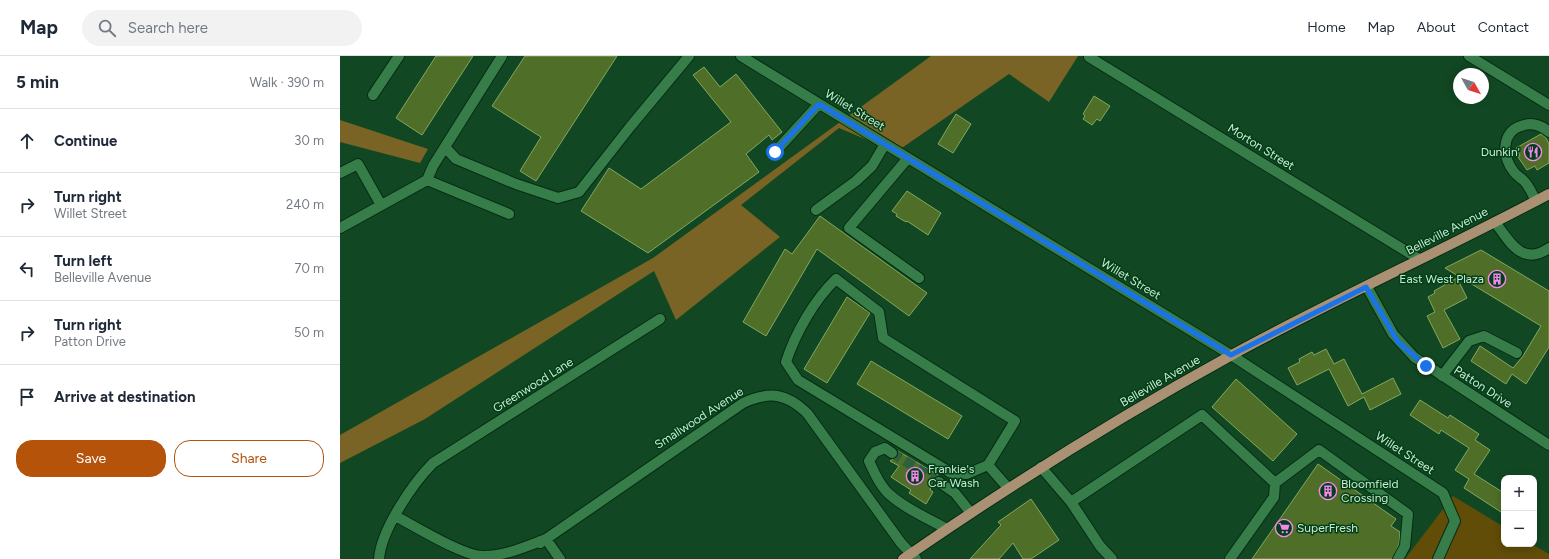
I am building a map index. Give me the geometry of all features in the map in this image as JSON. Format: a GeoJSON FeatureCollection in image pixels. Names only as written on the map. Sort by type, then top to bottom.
{"type":"FeatureCollection","features":[{"type":"Feature","properties":{"kind":"main road","name":"Belleville Avenue"},"geometry":{"type":"LineString","coordinates":[[910,557],[947,529],[1008,488],[1095,433],[1231,355],[1549,194]]}},
{"type":"Feature","properties":{"kind":"street"},"geometry":{"type":"LineString","coordinates":[[373,95],[399,56]]}},
{"type":"Feature","properties":{"kind":"street"},"geometry":{"type":"LineString","coordinates":[[340,228],[427,180],[433,166],[502,56]]}},
{"type":"Feature","properties":{"kind":"street"},"geometry":{"type":"LineString","coordinates":[[445,147],[456,159],[523,187],[558,198],[580,192],[630,127],[689,56]]}},
{"type":"Feature","properties":{"kind":"street","name":"Willet Street"},"geometry":{"type":"LineString","coordinates":[[741,56],[1231,355],[1443,493],[1455,521],[1438,559]]}},
{"type":"Feature","properties":{"kind":"street"},"geometry":{"type":"LineString","coordinates":[[1469,56],[1549,105]]}},
{"type":"Feature","properties":{"kind":"street","name":"Morton Street"},"geometry":{"type":"LineString","coordinates":[[1089,57],[1419,259]]}},
{"type":"Feature","properties":{"kind":"street"},"geometry":{"type":"LineString","coordinates":[[775,152],[819,104]]}},
{"type":"Feature","properties":{"kind":"street"},"geometry":{"type":"LineString","coordinates":[[1536,201],[1524,180],[1514,172],[1506,155],[1506,138],[1513,128],[1527,123],[1542,126],[1549,132]]}},
{"type":"Feature","properties":{"kind":"street"},"geometry":{"type":"LineString","coordinates":[[816,210],[856,181],[872,166],[884,144]]}},
{"type":"Feature","properties":{"kind":"street"},"geometry":{"type":"LineString","coordinates":[[908,158],[849,228],[919,278]]}},
{"type":"Feature","properties":{"kind":"street"},"geometry":{"type":"LineString","coordinates":[[340,173],[358,164],[381,205]]}},
{"type":"Feature","properties":{"kind":"street"},"geometry":{"type":"LineString","coordinates":[[427,180],[509,214]]}},
{"type":"Feature","properties":{"kind":"street"},"geometry":{"type":"LineString","coordinates":[[1495,222],[1514,248],[1532,255],[1542,253],[1549,248]]}},
{"type":"Feature","properties":{"kind":"street"},"geometry":{"type":"LineString","coordinates":[[836,279],[879,312],[883,338],[1015,421],[988,465],[967,474],[951,473],[798,380],[786,362],[793,341],[827,288],[836,279]]}},
{"type":"Feature","properties":{"kind":"street","name":"Patton Drive"},"geometry":{"type":"LineString","coordinates":[[1366,287],[1398,342],[1414,357],[1549,445]]}},
{"type":"Feature","properties":{"kind":"street","name":"Greenwood Lane"},"geometry":{"type":"LineString","coordinates":[[379,559],[381,545],[395,516],[421,475],[433,463],[660,319]]}},
{"type":"Feature","properties":{"kind":"street"},"geometry":{"type":"LineString","coordinates":[[1442,376],[1470,341],[1484,336],[1517,353]]}},
{"type":"Feature","properties":{"kind":"street","name":"Smallwood Avenue"},"geometry":{"type":"LineString","coordinates":[[513,559],[546,539],[743,402],[757,396],[771,395],[785,397],[797,404],[807,413],[910,557]]}},
{"type":"Feature","properties":{"kind":"street"},"geometry":{"type":"LineString","coordinates":[[1071,502],[1202,415],[1275,483]]}},
{"type":"Feature","properties":{"kind":"street"},"geometry":{"type":"LineString","coordinates":[[892,453],[885,448],[875,452],[870,461],[879,482],[887,492],[905,505],[947,529]]}},
{"type":"Feature","properties":{"kind":"street"},"geometry":{"type":"LineString","coordinates":[[1230,559],[1274,497],[1275,483],[1319,450],[1408,514],[1405,546],[1398,559]]}},
{"type":"Feature","properties":{"kind":"street"},"geometry":{"type":"LineString","coordinates":[[988,465],[1008,488]]}},
{"type":"Feature","properties":{"kind":"street"},"geometry":{"type":"LineString","coordinates":[[1041,467],[1071,502],[1100,546],[1112,559]]}},
{"type":"Feature","properties":{"kind":"street"},"geometry":{"type":"LineString","coordinates":[[939,482],[955,493],[971,513]]}},
{"type":"Feature","properties":{"kind":"street","name":"Smallwood Avenue"},"geometry":{"type":"LineString","coordinates":[[395,516],[452,546],[483,556],[513,551],[546,539]]}},
{"type":"Feature","properties":{"kind":"street"},"geometry":{"type":"LineString","coordinates":[[546,539],[560,559]]}},
{"type":"Feature","properties":{"kind":"shaded area"},"geometry":{"type":"Polygon","coordinates":[[[931,56],[1078,56],[1049,102],[1009,74],[896,152],[839,128],[741,205],[780,237],[676,320],[654,271],[425,419],[340,463],[340,435],[653,258],[931,56]]]}},
{"type":"Feature","properties":{"kind":"shaded area"},"geometry":{"type":"Polygon","coordinates":[[[340,120],[428,149],[420,163],[340,142],[340,120]]]}},
{"type":"Feature","properties":{"kind":"shaded area"},"geometry":{"type":"Polygon","coordinates":[[[1453,496],[1501,525],[1501,547],[1537,547],[1549,554],[1549,559],[1405,559],[1453,496]]]}},
{"type":"Feature","properties":{"kind":"building"},"geometry":{"type":"Polygon","coordinates":[[[436,56],[473,56],[422,135],[396,118],[436,56]]]}},
{"type":"Feature","properties":{"kind":"building"},"geometry":{"type":"Polygon","coordinates":[[[525,56],[617,56],[536,181],[520,171],[541,137],[492,106],[525,56]]]}},
{"type":"Feature","properties":{"kind":"building"},"geometry":{"type":"Polygon","coordinates":[[[704,67],[720,87],[736,74],[782,132],[772,140],[769,135],[746,154],[759,172],[648,253],[581,211],[609,168],[641,189],[731,122],[693,75],[704,67]]]}},
{"type":"Feature","properties":{"kind":"building"},"geometry":{"type":"Polygon","coordinates":[[[1094,96],[1110,106],[1100,121],[1097,119],[1092,125],[1083,119],[1085,116],[1083,114],[1094,96]]]}},
{"type":"Feature","properties":{"kind":"building"},"geometry":{"type":"Polygon","coordinates":[[[956,114],[971,124],[953,153],[938,144],[956,114]]]}},
{"type":"Feature","properties":{"kind":"building","name":"Dunkin'"},"geometry":{"type":"Polygon","coordinates":[[[1541,134],[1546,138],[1549,144],[1549,163],[1537,170],[1535,166],[1527,170],[1518,157],[1520,156],[1516,148],[1541,134]]]}},
{"type":"Feature","properties":{"kind":"building"},"geometry":{"type":"Polygon","coordinates":[[[907,191],[941,213],[928,235],[907,221],[906,222],[896,216],[897,214],[892,211],[907,191]]]}},
{"type":"Feature","properties":{"kind":"building"},"geometry":{"type":"Polygon","coordinates":[[[820,216],[927,293],[909,316],[817,249],[766,336],[743,322],[785,249],[792,254],[820,216]]]}},
{"type":"Feature","properties":{"kind":"building","name":"East West Plaza"},"geometry":{"type":"Polygon","coordinates":[[[1481,250],[1549,291],[1549,347],[1526,384],[1512,374],[1506,384],[1471,361],[1480,346],[1513,368],[1523,356],[1541,326],[1445,268],[1481,250]]]}},
{"type":"Feature","properties":{"kind":"building"},"geometry":{"type":"Polygon","coordinates":[[[1457,278],[1467,298],[1444,310],[1460,339],[1443,348],[1427,316],[1435,312],[1428,297],[1435,293],[1434,291],[1457,278]]]}},
{"type":"Feature","properties":{"kind":"building"},"geometry":{"type":"Polygon","coordinates":[[[847,297],[870,313],[827,383],[804,369],[847,297]]]}},
{"type":"Feature","properties":{"kind":"building"},"geometry":{"type":"Polygon","coordinates":[[[1326,349],[1334,364],[1344,359],[1362,394],[1393,378],[1401,394],[1370,410],[1364,397],[1348,406],[1329,369],[1297,385],[1288,368],[1300,362],[1299,359],[1312,352],[1314,355],[1326,349]]]}},
{"type":"Feature","properties":{"kind":"building"},"geometry":{"type":"Polygon","coordinates":[[[871,361],[962,416],[948,439],[857,384],[871,361]]]}},
{"type":"Feature","properties":{"kind":"building"},"geometry":{"type":"Polygon","coordinates":[[[1236,379],[1297,434],[1273,461],[1212,407],[1236,379]]]}},
{"type":"Feature","properties":{"kind":"building"},"geometry":{"type":"Polygon","coordinates":[[[1420,400],[1448,418],[1450,415],[1479,434],[1475,440],[1490,450],[1474,474],[1501,491],[1501,512],[1464,488],[1469,479],[1455,470],[1469,448],[1441,430],[1439,434],[1410,415],[1420,400]]]}},
{"type":"Feature","properties":{"kind":"building","name":"Frankie's Car Wash"},"geometry":{"type":"Polygon","coordinates":[[[898,451],[938,475],[933,479],[930,490],[933,492],[926,504],[909,493],[911,490],[891,477],[899,466],[890,461],[897,457],[898,451]]]}},
{"type":"Feature","properties":{"kind":"building","name":"Bloomfield Crossing"},"geometry":{"type":"Polygon","coordinates":[[[1318,464],[1396,519],[1391,526],[1400,532],[1399,544],[1392,559],[1252,559],[1318,464]]]}},
{"type":"Feature","properties":{"kind":"building"},"geometry":{"type":"Polygon","coordinates":[[[1031,499],[1059,540],[1031,559],[1023,559],[1013,543],[999,559],[970,559],[1001,525],[998,522],[1031,499]]]}},
{"type":"Feature","properties":{"kind":"tunnel"},"geometry":{"type":"LineString","coordinates":[[892,453],[939,482]]}},
{"type":"Feature","properties":{"kind":"place","name":"Dunkin'"},"geometry":{"type":"Point","coordinates":[1533,152]}},
{"type":"Feature","properties":{"kind":"place","name":"East West Plaza"},"geometry":{"type":"Point","coordinates":[1497,279]}},
{"type":"Feature","properties":{"kind":"place","name":"Frankie's Car Wash"},"geometry":{"type":"Point","coordinates":[915,476]}},
{"type":"Feature","properties":{"kind":"place","name":"Bloomfield Crossing"},"geometry":{"type":"Point","coordinates":[1328,491]}},
{"type":"Feature","properties":{"kind":"place","name":"SuperFresh"},"geometry":{"type":"Point","coordinates":[1284,528]}},
{"type":"Feature","properties":{"kind":"route"},"geometry":{"type":"LineString","coordinates":[[775,152],[819,104],[1231,355],[1366,287],[1398,342],[1426,366]]}}]}
